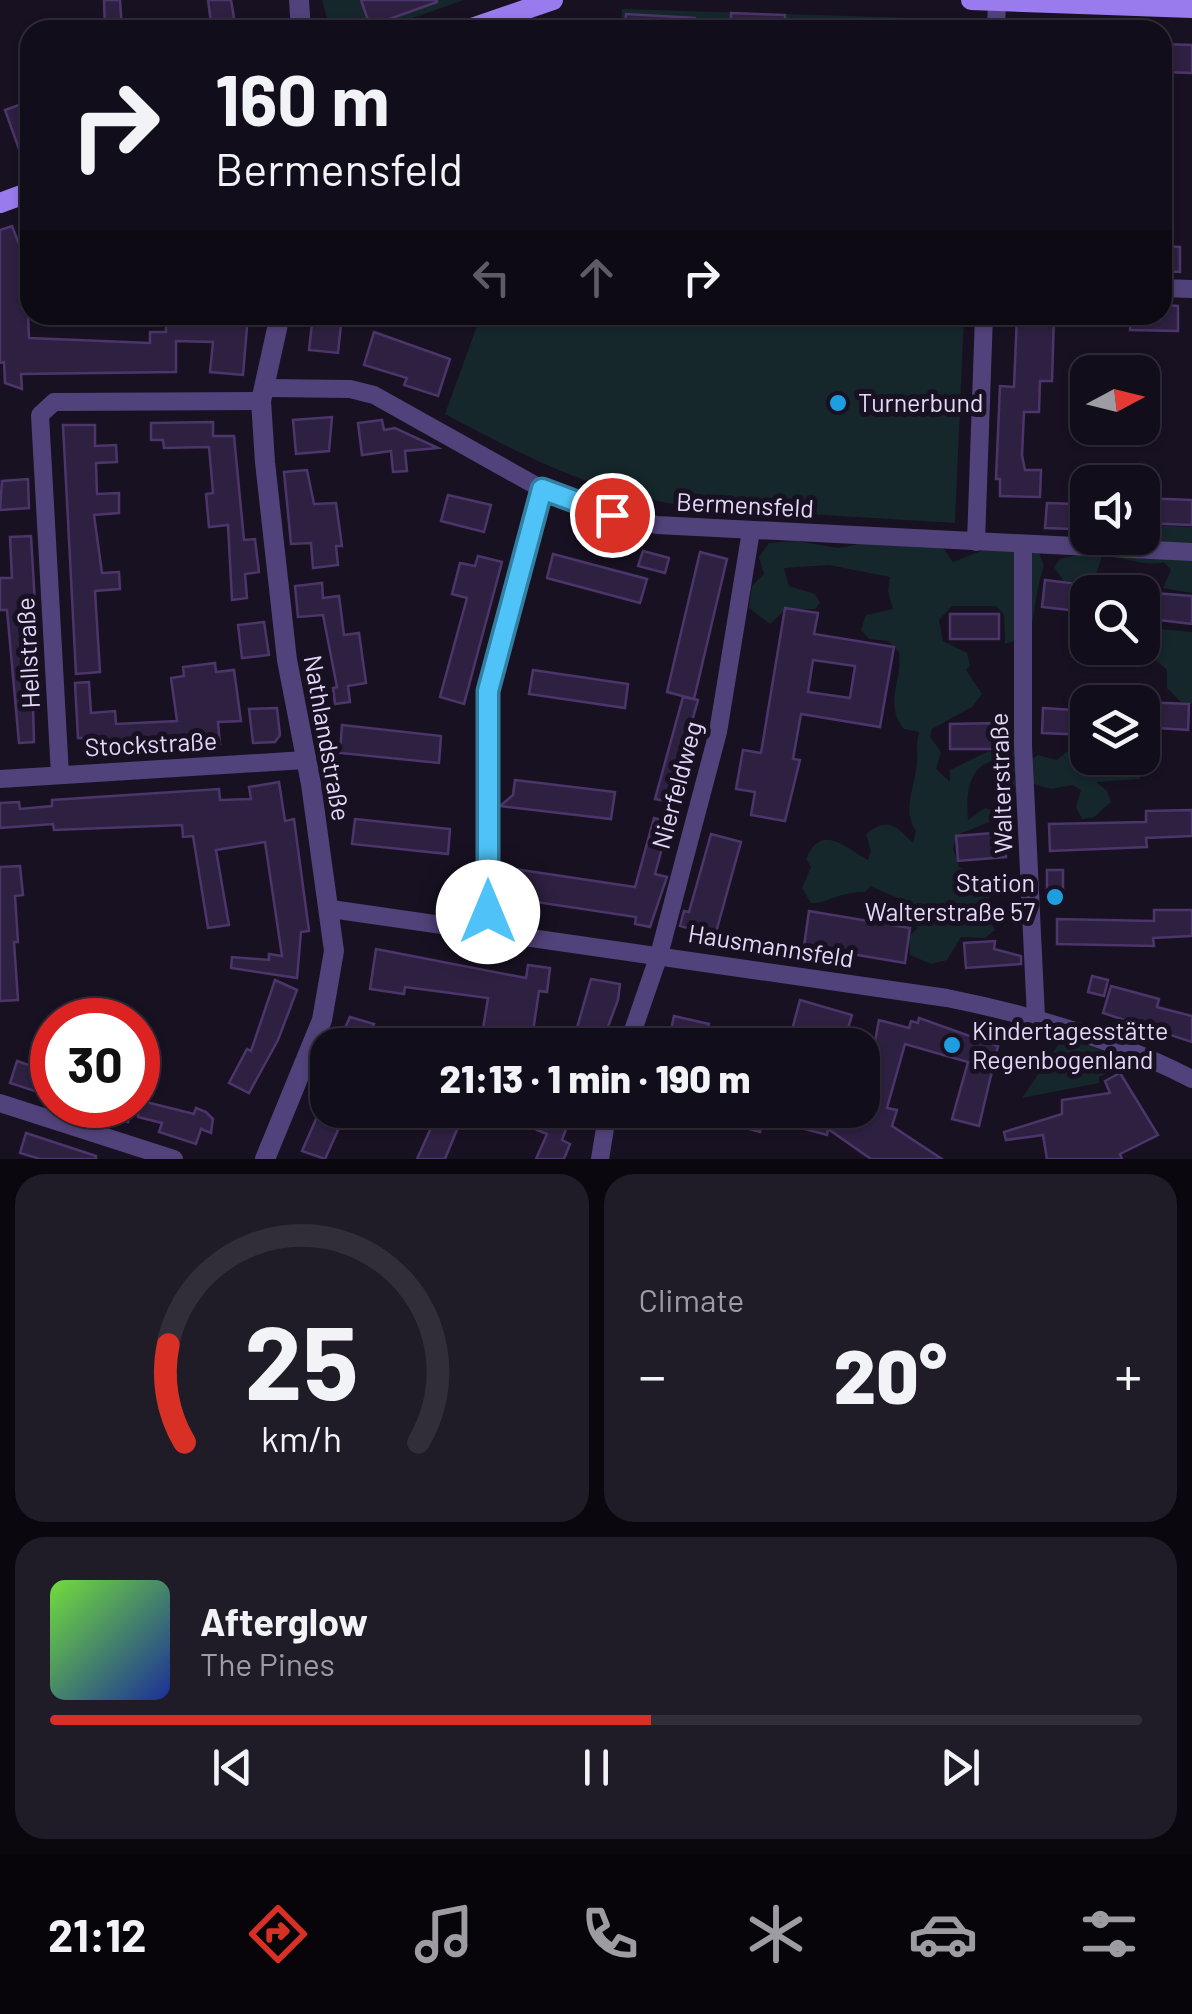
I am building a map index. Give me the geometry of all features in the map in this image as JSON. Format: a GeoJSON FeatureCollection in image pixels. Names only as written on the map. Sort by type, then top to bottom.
{"type":"FeatureCollection","features":[{"type":"Feature","properties":{"kind":"main road"},"geometry":{"type":"LineString","coordinates":[[495,20],[552,0]]}},
{"type":"Feature","properties":{"kind":"main road"},"geometry":{"type":"LineString","coordinates":[[971,0],[1144,3],[1192,8]]}},
{"type":"Feature","properties":{"kind":"street","name":"Nathlandstraße"},"geometry":{"type":"LineString","coordinates":[[264,1159],[322,1020],[334,961],[331,909],[287,660],[264,394],[278,325]]}},
{"type":"Feature","properties":{"kind":"street"},"geometry":{"type":"LineString","coordinates":[[976,542],[984,325]]}},
{"type":"Feature","properties":{"kind":"street","name":"Bermensfeld"},"geometry":{"type":"LineString","coordinates":[[44,409],[54,402],[350,389],[374,395],[542,489],[640,522],[750,532],[1192,552]]}},
{"type":"Feature","properties":{"kind":"street","name":"Hellstraße"},"geometry":{"type":"LineString","coordinates":[[44,409],[40,421],[60,775]]}},
{"type":"Feature","properties":{"kind":"street"},"geometry":{"type":"LineString","coordinates":[[487,930],[488,691],[542,489]]}},
{"type":"Feature","properties":{"kind":"street","name":"Nierfeldweg"},"geometry":{"type":"LineString","coordinates":[[634,1028],[659,955],[718,732],[750,532]]}},
{"type":"Feature","properties":{"kind":"street","name":"Walterstraße"},"geometry":{"type":"LineString","coordinates":[[1023,546],[1023,730],[1036,1017]]}},
{"type":"Feature","properties":{"kind":"street","name":"Stockstraße"},"geometry":{"type":"LineString","coordinates":[[0,779],[305,760]]}},
{"type":"Feature","properties":{"kind":"street","name":"Hausmannsfeld"},"geometry":{"type":"LineString","coordinates":[[331,909],[946,998],[1036,1017],[1137,1053],[1192,1079]]}},
{"type":"Feature","properties":{"kind":"street"},"geometry":{"type":"LineString","coordinates":[[0,1102],[174,1159]]}},
{"type":"Feature","properties":{"kind":"street"},"geometry":{"type":"LineString","coordinates":[[600,1159],[605,1128]]}},
{"type":"Feature","properties":{"kind":"shaded area"},"geometry":{"type":"Polygon","coordinates":[[[322,0],[464,0],[407,20],[327,20],[322,0]]]}},
{"type":"Feature","properties":{"kind":"shaded area"},"geometry":{"type":"Polygon","coordinates":[[[622,9],[978,20],[621,20],[622,9]]]}},
{"type":"Feature","properties":{"kind":"shaded area"},"geometry":{"type":"Polygon","coordinates":[[[477,325],[964,325],[955,523],[691,507],[657,501],[564,472],[445,414],[477,325]]]}},
{"type":"Feature","properties":{"kind":"shaded area"},"geometry":{"type":"Polygon","coordinates":[[[1160,526],[1192,527],[1192,593],[1163,588],[1171,570],[1164,562],[1102,556],[1096,575],[1070,575],[1070,582],[1064,581],[1054,567],[1060,559],[1076,555],[1160,555],[1160,526]]]}},
{"type":"Feature","properties":{"kind":"shaded area"},"geometry":{"type":"Polygon","coordinates":[[[797,541],[838,548],[869,542],[942,547],[953,562],[986,549],[1039,553],[1044,566],[1029,635],[1005,644],[1004,615],[996,606],[952,606],[939,620],[943,641],[967,653],[970,666],[966,670],[982,694],[972,707],[932,729],[930,737],[941,752],[936,769],[950,782],[950,770],[989,751],[999,755],[1016,737],[1032,759],[1038,755],[1057,760],[1070,752],[1070,775],[1140,775],[1140,779],[1096,782],[1107,791],[1111,802],[1094,817],[1082,819],[1076,807],[1081,790],[1073,785],[1051,789],[1034,784],[1018,794],[1001,785],[992,761],[977,770],[968,794],[968,820],[985,808],[992,810],[994,820],[957,835],[953,848],[959,867],[978,875],[993,894],[982,905],[995,930],[985,938],[961,937],[947,960],[931,964],[910,955],[909,936],[917,929],[915,918],[908,905],[896,897],[871,886],[865,892],[811,903],[802,888],[811,867],[806,859],[820,841],[836,841],[868,860],[871,851],[866,834],[880,826],[897,828],[913,843],[916,831],[909,809],[919,732],[904,729],[895,710],[899,652],[888,641],[869,639],[861,630],[866,615],[893,609],[888,591],[890,577],[829,565],[784,568],[789,586],[815,594],[820,603],[815,609],[785,610],[770,624],[749,608],[752,586],[764,574],[759,557],[769,543],[797,541]]]}},
{"type":"Feature","properties":{"kind":"shaded area"},"geometry":{"type":"Polygon","coordinates":[[[1160,629],[1192,632],[1192,704],[1181,702],[1167,688],[1167,670],[1160,664],[1160,629]]]}},
{"type":"Feature","properties":{"kind":"shaded area"},"geometry":{"type":"Polygon","coordinates":[[[1064,1036],[1122,1058],[1118,1068],[1099,1077],[1099,1083],[1022,1098],[1064,1036]]]}},
{"type":"Feature","properties":{"kind":"building"},"geometry":{"type":"Polygon","coordinates":[[[104,0],[120,0],[121,20],[105,20],[104,0]]]}},
{"type":"Feature","properties":{"kind":"building"},"geometry":{"type":"Polygon","coordinates":[[[208,0],[231,0],[234,20],[211,20],[208,0]]]}},
{"type":"Feature","properties":{"kind":"building"},"geometry":{"type":"Polygon","coordinates":[[[361,0],[437,0],[387,20],[368,20],[361,0]]]}},
{"type":"Feature","properties":{"kind":"building"},"geometry":{"type":"Polygon","coordinates":[[[731,13],[785,15],[785,20],[731,20],[731,13]]]}},
{"type":"Feature","properties":{"kind":"building"},"geometry":{"type":"Polygon","coordinates":[[[626,14],[695,18],[695,20],[626,20],[626,14]]]}},
{"type":"Feature","properties":{"kind":"building"},"geometry":{"type":"Polygon","coordinates":[[[1172,44],[1192,45],[1192,73],[1172,72],[1172,44]]]}},
{"type":"Feature","properties":{"kind":"building"},"geometry":{"type":"Polygon","coordinates":[[[20,105],[20,152],[5,110],[20,105]]]}},
{"type":"Feature","properties":{"kind":"building"},"geometry":{"type":"Polygon","coordinates":[[[12,226],[20,247],[20,325],[28,325],[29,338],[150,343],[150,332],[166,332],[166,325],[247,325],[243,375],[210,372],[213,342],[176,341],[176,372],[21,374],[22,389],[5,383],[4,362],[0,363],[0,230],[12,226]]]}},
{"type":"Feature","properties":{"kind":"building"},"geometry":{"type":"Polygon","coordinates":[[[1172,247],[1180,247],[1180,272],[1172,272],[1172,247]]]}},
{"type":"Feature","properties":{"kind":"building"},"geometry":{"type":"Polygon","coordinates":[[[1172,306],[1178,306],[1178,331],[1130,330],[1130,325],[1172,325],[1172,306]]]}},
{"type":"Feature","properties":{"kind":"building"},"geometry":{"type":"Polygon","coordinates":[[[312,325],[341,325],[338,353],[309,350],[312,325]]]}},
{"type":"Feature","properties":{"kind":"building"},"geometry":{"type":"Polygon","coordinates":[[[1017,325],[1054,325],[1052,381],[1040,381],[1039,412],[1024,412],[1022,455],[1025,470],[1041,470],[1040,497],[1000,496],[1000,479],[996,479],[1000,386],[1014,387],[1017,325]]]}},
{"type":"Feature","properties":{"kind":"building"},"geometry":{"type":"Polygon","coordinates":[[[374,332],[450,359],[438,396],[404,385],[407,378],[364,365],[374,332]]]}},
{"type":"Feature","properties":{"kind":"building"},"geometry":{"type":"Polygon","coordinates":[[[332,417],[329,451],[296,454],[293,420],[332,417]]]}},
{"type":"Feature","properties":{"kind":"building"},"geometry":{"type":"Polygon","coordinates":[[[382,420],[384,430],[395,428],[438,448],[405,451],[407,471],[393,472],[391,451],[362,455],[358,423],[382,420]]]}},
{"type":"Feature","properties":{"kind":"building"},"geometry":{"type":"Polygon","coordinates":[[[213,422],[213,436],[234,436],[244,540],[255,539],[259,572],[245,574],[247,598],[232,600],[228,525],[209,527],[206,494],[213,493],[209,447],[164,448],[163,440],[151,440],[151,423],[213,422]]]}},
{"type":"Feature","properties":{"kind":"building"},"geometry":{"type":"Polygon","coordinates":[[[63,425],[95,425],[95,446],[116,445],[117,462],[96,463],[97,494],[119,493],[119,513],[94,515],[102,573],[119,572],[120,589],[95,591],[100,672],[76,674],[63,425]]]}},
{"type":"Feature","properties":{"kind":"building"},"geometry":{"type":"Polygon","coordinates":[[[307,470],[314,504],[336,503],[342,546],[336,546],[338,565],[313,568],[311,543],[291,544],[284,472],[307,470]]]}},
{"type":"Feature","properties":{"kind":"building"},"geometry":{"type":"Polygon","coordinates":[[[28,479],[29,508],[0,510],[2,481],[28,479]]]}},
{"type":"Feature","properties":{"kind":"building"},"geometry":{"type":"Polygon","coordinates":[[[448,495],[491,505],[484,532],[441,521],[448,495]]]}},
{"type":"Feature","properties":{"kind":"building"},"geometry":{"type":"Polygon","coordinates":[[[718,498],[734,499],[734,516],[717,515],[718,498]]]}},
{"type":"Feature","properties":{"kind":"building"},"geometry":{"type":"Polygon","coordinates":[[[1160,499],[1192,500],[1192,525],[1160,524],[1160,499]]]}},
{"type":"Feature","properties":{"kind":"building"},"geometry":{"type":"Polygon","coordinates":[[[1047,503],[1070,504],[1070,529],[1045,528],[1047,503]]]}},
{"type":"Feature","properties":{"kind":"building"},"geometry":{"type":"Polygon","coordinates":[[[31,536],[41,706],[33,706],[34,742],[19,743],[7,610],[0,610],[0,578],[12,578],[10,537],[31,536]]]}},
{"type":"Feature","properties":{"kind":"building"},"geometry":{"type":"Polygon","coordinates":[[[643,551],[669,558],[665,573],[638,566],[643,551]]]}},
{"type":"Feature","properties":{"kind":"building"},"geometry":{"type":"Polygon","coordinates":[[[700,552],[727,559],[694,699],[667,692],[700,552]]]}},
{"type":"Feature","properties":{"kind":"building"},"geometry":{"type":"Polygon","coordinates":[[[553,554],[647,579],[640,603],[547,578],[553,554]]]}},
{"type":"Feature","properties":{"kind":"building"},"geometry":{"type":"Polygon","coordinates":[[[478,556],[502,562],[464,704],[440,697],[467,598],[452,594],[460,563],[475,566],[478,556]]]}},
{"type":"Feature","properties":{"kind":"building"},"geometry":{"type":"Polygon","coordinates":[[[1045,580],[1070,583],[1070,610],[1042,607],[1045,580]]]}},
{"type":"Feature","properties":{"kind":"building"},"geometry":{"type":"Polygon","coordinates":[[[322,583],[323,598],[339,596],[344,635],[359,633],[366,683],[348,686],[350,702],[335,704],[333,688],[337,687],[323,615],[298,617],[295,586],[322,583]]]}},
{"type":"Feature","properties":{"kind":"building"},"geometry":{"type":"Polygon","coordinates":[[[1160,593],[1192,596],[1192,624],[1160,620],[1160,593]]]}},
{"type":"Feature","properties":{"kind":"building"},"geometry":{"type":"Polygon","coordinates":[[[785,608],[818,613],[814,634],[894,647],[880,727],[801,714],[793,759],[800,760],[785,821],[751,815],[755,792],[736,789],[743,750],[761,753],[785,608]],[[813,660],[808,692],[850,698],[855,666],[813,660]]]}},
{"type":"Feature","properties":{"kind":"building"},"geometry":{"type":"Polygon","coordinates":[[[950,614],[999,614],[999,639],[950,639],[950,614]]]}},
{"type":"Feature","properties":{"kind":"building"},"geometry":{"type":"Polygon","coordinates":[[[264,622],[269,655],[242,658],[238,625],[264,622]]]}},
{"type":"Feature","properties":{"kind":"building"},"geometry":{"type":"Polygon","coordinates":[[[215,663],[216,672],[234,670],[241,721],[218,722],[220,744],[93,750],[92,738],[78,738],[75,683],[89,682],[91,713],[115,711],[116,724],[177,721],[171,678],[184,676],[183,667],[215,663]]]}},
{"type":"Feature","properties":{"kind":"building"},"geometry":{"type":"Polygon","coordinates":[[[533,670],[628,684],[625,708],[529,694],[533,670]]]}},
{"type":"Feature","properties":{"kind":"building"},"geometry":{"type":"Polygon","coordinates":[[[683,697],[698,700],[691,725],[703,728],[682,804],[655,799],[683,697]]]}},
{"type":"Feature","properties":{"kind":"building"},"geometry":{"type":"Polygon","coordinates":[[[1160,703],[1189,704],[1188,730],[1160,728],[1160,703]]]}},
{"type":"Feature","properties":{"kind":"building"},"geometry":{"type":"Polygon","coordinates":[[[277,708],[280,735],[275,742],[253,743],[249,709],[277,708]]]}},
{"type":"Feature","properties":{"kind":"building"},"geometry":{"type":"Polygon","coordinates":[[[1043,708],[1070,710],[1070,734],[1042,733],[1043,708]]]}},
{"type":"Feature","properties":{"kind":"building"},"geometry":{"type":"Polygon","coordinates":[[[998,723],[998,749],[950,749],[950,724],[998,723]]]}},
{"type":"Feature","properties":{"kind":"building"},"geometry":{"type":"Polygon","coordinates":[[[342,725],[441,736],[439,763],[340,753],[342,725]]]}},
{"type":"Feature","properties":{"kind":"building"},"geometry":{"type":"Polygon","coordinates":[[[515,780],[615,792],[611,819],[500,806],[513,795],[515,780]]]}},
{"type":"Feature","properties":{"kind":"building"},"geometry":{"type":"Polygon","coordinates":[[[279,782],[285,821],[294,819],[309,931],[301,932],[297,978],[231,968],[232,957],[269,960],[269,954],[282,956],[265,842],[216,850],[229,925],[208,928],[193,836],[183,837],[182,825],[54,830],[53,824],[0,828],[0,803],[19,802],[20,809],[52,806],[52,800],[219,789],[220,800],[251,799],[249,787],[279,782]]]}},
{"type":"Feature","properties":{"kind":"building"},"geometry":{"type":"Polygon","coordinates":[[[1192,810],[1192,836],[1146,838],[1147,847],[1050,851],[1049,824],[1146,822],[1146,811],[1192,810]]]}},
{"type":"Feature","properties":{"kind":"building"},"geometry":{"type":"Polygon","coordinates":[[[654,818],[669,822],[655,874],[667,877],[650,927],[635,924],[636,917],[503,897],[508,868],[635,887],[654,818]]]}},
{"type":"Feature","properties":{"kind":"building"},"geometry":{"type":"Polygon","coordinates":[[[355,819],[450,829],[448,854],[352,844],[355,819]]]}},
{"type":"Feature","properties":{"kind":"building"},"geometry":{"type":"Polygon","coordinates":[[[1005,832],[1006,857],[958,861],[956,836],[1005,832]]]}},
{"type":"Feature","properties":{"kind":"building"},"geometry":{"type":"Polygon","coordinates":[[[711,834],[741,842],[715,936],[680,926],[684,911],[689,912],[711,834]]]}},
{"type":"Feature","properties":{"kind":"building"},"geometry":{"type":"Polygon","coordinates":[[[20,866],[23,895],[15,896],[18,942],[14,942],[18,1000],[0,1001],[0,867],[20,866]]]}},
{"type":"Feature","properties":{"kind":"building"},"geometry":{"type":"Polygon","coordinates":[[[1047,870],[1063,870],[1063,903],[1047,903],[1047,870]]]}},
{"type":"Feature","properties":{"kind":"building"},"geometry":{"type":"Polygon","coordinates":[[[1154,910],[1192,910],[1192,936],[1153,938],[1154,946],[1057,944],[1057,919],[1154,921],[1154,910]]]}},
{"type":"Feature","properties":{"kind":"building"},"geometry":{"type":"Polygon","coordinates":[[[809,911],[910,928],[905,963],[804,946],[809,911]]]}},
{"type":"Feature","properties":{"kind":"building"},"geometry":{"type":"Polygon","coordinates":[[[995,941],[994,949],[1021,956],[1021,964],[966,968],[964,943],[995,941]]]}},
{"type":"Feature","properties":{"kind":"building"},"geometry":{"type":"Polygon","coordinates":[[[376,949],[526,978],[528,965],[550,968],[547,992],[539,991],[534,1028],[483,1028],[488,998],[405,987],[404,994],[370,989],[376,949]]]}},
{"type":"Feature","properties":{"kind":"building"},"geometry":{"type":"Polygon","coordinates":[[[1092,976],[1108,980],[1104,996],[1088,992],[1092,976]]]}},
{"type":"Feature","properties":{"kind":"building"},"geometry":{"type":"Polygon","coordinates":[[[591,979],[620,984],[607,1028],[577,1028],[591,979]]]}},
{"type":"Feature","properties":{"kind":"building"},"geometry":{"type":"Polygon","coordinates":[[[275,980],[297,990],[278,1040],[249,1093],[229,1083],[247,1049],[251,1051],[275,980]]]}},
{"type":"Feature","properties":{"kind":"building"},"geometry":{"type":"Polygon","coordinates":[[[1111,986],[1159,999],[1157,1007],[1192,1016],[1192,1042],[1103,1013],[1111,986]]]}},
{"type":"Feature","properties":{"kind":"building"},"geometry":{"type":"Polygon","coordinates":[[[800,1000],[852,1015],[848,1028],[793,1028],[800,1000]]]}},
{"type":"Feature","properties":{"kind":"building"},"geometry":{"type":"Polygon","coordinates":[[[674,1016],[709,1024],[708,1028],[671,1028],[674,1016]]]}},
{"type":"Feature","properties":{"kind":"building"},"geometry":{"type":"Polygon","coordinates":[[[350,1017],[374,1024],[372,1028],[345,1028],[350,1017]]]}},
{"type":"Feature","properties":{"kind":"building"},"geometry":{"type":"Polygon","coordinates":[[[919,1018],[998,1046],[979,1126],[952,1119],[968,1062],[905,1044],[887,1108],[897,1110],[892,1126],[942,1159],[871,1159],[828,1129],[827,1135],[801,1128],[880,1128],[879,1020],[909,1028],[911,1021],[918,1023],[919,1018]]]}},
{"type":"Feature","properties":{"kind":"building"},"geometry":{"type":"Polygon","coordinates":[[[17,1061],[30,1065],[30,1089],[10,1083],[17,1061]]]}},
{"type":"Feature","properties":{"kind":"building"},"geometry":{"type":"Polygon","coordinates":[[[1120,1073],[1158,1135],[1120,1154],[1122,1159],[1047,1159],[1043,1135],[1006,1140],[1004,1132],[1062,1114],[1062,1100],[1110,1093],[1105,1081],[1120,1073]]]}},
{"type":"Feature","properties":{"kind":"building"},"geometry":{"type":"Polygon","coordinates":[[[160,1106],[194,1114],[196,1108],[213,1119],[211,1133],[201,1129],[196,1144],[159,1132],[160,1106]]]}},
{"type":"Feature","properties":{"kind":"building"},"geometry":{"type":"Polygon","coordinates":[[[312,1128],[339,1128],[325,1159],[302,1151],[312,1128]]]}},
{"type":"Feature","properties":{"kind":"building"},"geometry":{"type":"Polygon","coordinates":[[[431,1128],[458,1128],[445,1159],[417,1159],[431,1128]]]}},
{"type":"Feature","properties":{"kind":"building"},"geometry":{"type":"Polygon","coordinates":[[[566,1128],[562,1140],[570,1144],[564,1159],[536,1159],[547,1134],[537,1130],[566,1128]]]}},
{"type":"Feature","properties":{"kind":"building"},"geometry":{"type":"Polygon","coordinates":[[[26,1133],[96,1159],[40,1159],[20,1153],[26,1133]]]}},
{"type":"Feature","properties":{"kind":"place","name":"Turnerbund"},"geometry":{"type":"Point","coordinates":[838,403]}},
{"type":"Feature","properties":{"kind":"place","name":"Station Walterstraße 57"},"geometry":{"type":"Point","coordinates":[1055,897]}},
{"type":"Feature","properties":{"kind":"place","name":"Kindertagesstätte Regenbogenland"},"geometry":{"type":"Point","coordinates":[952,1045]}},
{"type":"Feature","properties":{"kind":"route"},"geometry":{"type":"LineString","coordinates":[[488,912],[488,691],[542,489],[612,515]]}}]}
